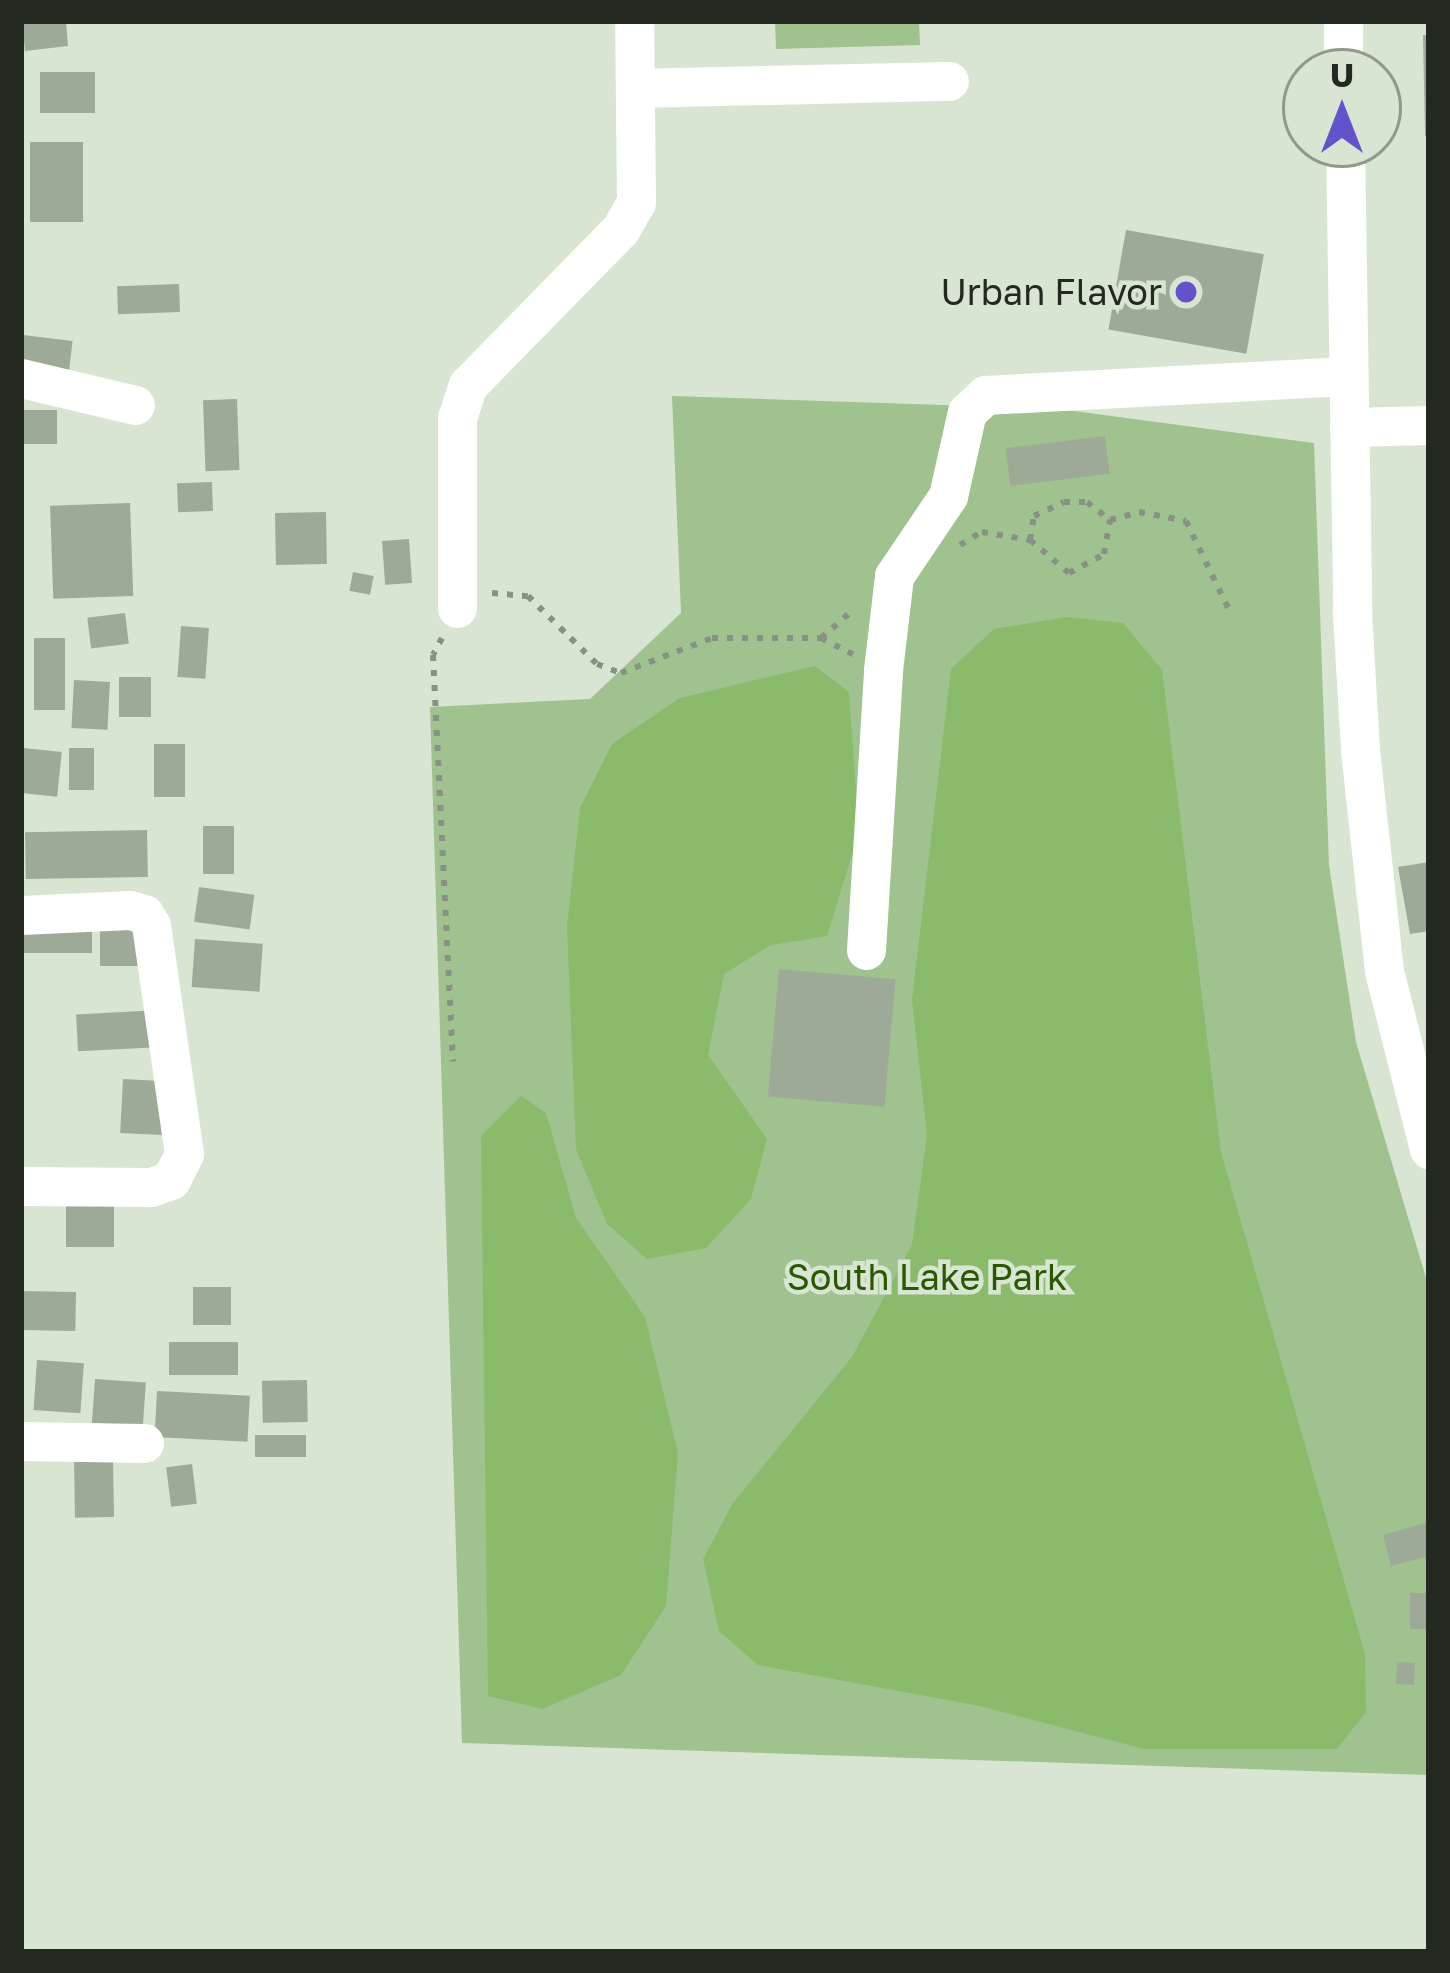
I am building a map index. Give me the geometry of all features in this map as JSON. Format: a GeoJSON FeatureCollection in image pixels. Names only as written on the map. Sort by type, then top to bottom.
{"type":"FeatureCollection","features":[{"type":"Feature","properties":{"kind":"street"},"geometry":{"type":"LineString","coordinates":[[457,601],[457,418],[468,385],[620,230],[636,202],[634,21]]}},
{"type":"Feature","properties":{"kind":"street"},"geometry":{"type":"LineString","coordinates":[[635,88],[949,81]]}},
{"type":"Feature","properties":{"kind":"street"},"geometry":{"type":"LineString","coordinates":[[1345,168],[1352,614],[1384,971],[1429,1149]]}},
{"type":"Feature","properties":{"kind":"street"},"geometry":{"type":"LineString","coordinates":[[866,950],[883,670],[894,576],[948,496],[967,412],[986,395],[1349,376]]}},
{"type":"Feature","properties":{"kind":"street"},"geometry":{"type":"LineString","coordinates":[[21,377],[135,405]]}},
{"type":"Feature","properties":{"kind":"street"},"geometry":{"type":"LineString","coordinates":[[1349,427],[1429,425]]}},
{"type":"Feature","properties":{"kind":"street"},"geometry":{"type":"LineString","coordinates":[[21,915],[130,910],[144,914],[152,925],[184,1154],[171,1180],[151,1187],[21,1186]]}},
{"type":"Feature","properties":{"kind":"street"},"geometry":{"type":"LineString","coordinates":[[21,1441],[144,1443]]}},
{"type":"Feature","properties":{"kind":"path"},"geometry":{"type":"LineString","coordinates":[[1030,540],[1034,515],[1064,502],[1087,502],[1110,520]]}},
{"type":"Feature","properties":{"kind":"path"},"geometry":{"type":"LineString","coordinates":[[1110,520],[1139,512],[1186,521],[1228,608]]}},
{"type":"Feature","properties":{"kind":"path"},"geometry":{"type":"LineString","coordinates":[[894,576],[982,532],[1030,540],[1070,573],[1104,554],[1110,520]]}},
{"type":"Feature","properties":{"kind":"path"},"geometry":{"type":"LineString","coordinates":[[453,1062],[434,655],[457,601],[528,596],[597,664],[621,673],[712,638],[820,638],[883,670]]}},
{"type":"Feature","properties":{"kind":"green space"},"geometry":{"type":"Polygon","coordinates":[[[775,21],[919,21],[920,45],[776,49],[775,21]]]}},
{"type":"Feature","properties":{"kind":"green space","name":"South Lake Park"},"geometry":{"type":"Polygon","coordinates":[[[672,396],[1059,409],[1314,443],[1329,865],[1356,1042],[1429,1288],[1429,1775],[462,1743],[430,707],[590,699],[681,613],[672,396]]]}},
{"type":"Feature","properties":{"kind":"shaded area"},"geometry":{"type":"Polygon","coordinates":[[[1067,617],[1123,623],[1162,670],[1221,1152],[1365,1654],[1366,1712],[1337,1749],[1144,1749],[980,1706],[758,1665],[719,1631],[703,1559],[733,1503],[852,1357],[912,1245],[927,1135],[912,1000],[951,669],[994,629],[1067,617]]]}},
{"type":"Feature","properties":{"kind":"shaded area"},"geometry":{"type":"Polygon","coordinates":[[[815,666],[849,692],[859,832],[827,936],[771,945],[724,974],[708,1055],[767,1139],[751,1199],[706,1248],[647,1259],[607,1224],[576,1149],[567,927],[580,808],[612,744],[680,698],[815,666]]]}},
{"type":"Feature","properties":{"kind":"shaded area"},"geometry":{"type":"Polygon","coordinates":[[[521,1096],[546,1113],[576,1218],[645,1317],[678,1453],[666,1606],[621,1675],[542,1709],[488,1696],[481,1136],[521,1096]]]}},
{"type":"Feature","properties":{"kind":"building"},"geometry":{"type":"Polygon","coordinates":[[[22,21],[66,21],[68,46],[25,51],[22,21]]]}},
{"type":"Feature","properties":{"kind":"building"},"geometry":{"type":"Polygon","coordinates":[[[1423,35],[1429,35],[1429,136],[1425,136],[1423,35]]]}},
{"type":"Feature","properties":{"kind":"building"},"geometry":{"type":"Polygon","coordinates":[[[40,72],[95,72],[95,113],[40,113],[40,72]]]}},
{"type":"Feature","properties":{"kind":"building"},"geometry":{"type":"Polygon","coordinates":[[[30,142],[83,142],[83,222],[30,222],[30,142]]]}},
{"type":"Feature","properties":{"kind":"building","name":"Urban Flavor"},"geometry":{"type":"Polygon","coordinates":[[[1126,230],[1264,254],[1246,354],[1108,329],[1126,230]]]}},
{"type":"Feature","properties":{"kind":"building"},"geometry":{"type":"Polygon","coordinates":[[[179,284],[180,312],[118,314],[117,286],[179,284]]]}},
{"type":"Feature","properties":{"kind":"building"},"geometry":{"type":"Polygon","coordinates":[[[23,335],[73,341],[69,370],[21,364],[23,335]]]}},
{"type":"Feature","properties":{"kind":"building"},"geometry":{"type":"Polygon","coordinates":[[[237,399],[239,470],[205,471],[203,400],[237,399]]]}},
{"type":"Feature","properties":{"kind":"building"},"geometry":{"type":"Polygon","coordinates":[[[21,410],[57,410],[57,444],[21,444],[21,410]]]}},
{"type":"Feature","properties":{"kind":"building"},"geometry":{"type":"Polygon","coordinates":[[[1105,436],[1110,474],[1010,486],[1006,448],[1105,436]]]}},
{"type":"Feature","properties":{"kind":"building"},"geometry":{"type":"Polygon","coordinates":[[[212,482],[213,511],[178,512],[177,483],[212,482]]]}},
{"type":"Feature","properties":{"kind":"building"},"geometry":{"type":"Polygon","coordinates":[[[130,503],[133,596],[53,599],[50,506],[130,503]]]}},
{"type":"Feature","properties":{"kind":"building"},"geometry":{"type":"Polygon","coordinates":[[[326,512],[327,564],[276,565],[275,513],[326,512]]]}},
{"type":"Feature","properties":{"kind":"building"},"geometry":{"type":"Polygon","coordinates":[[[409,539],[412,583],[385,585],[382,541],[409,539]]]}},
{"type":"Feature","properties":{"kind":"building"},"geometry":{"type":"Polygon","coordinates":[[[353,572],[374,576],[370,595],[349,591],[353,572]]]}},
{"type":"Feature","properties":{"kind":"building"},"geometry":{"type":"Polygon","coordinates":[[[125,613],[129,644],[91,648],[87,618],[125,613]]]}},
{"type":"Feature","properties":{"kind":"building"},"geometry":{"type":"Polygon","coordinates":[[[181,626],[209,628],[205,679],[177,677],[181,626]]]}},
{"type":"Feature","properties":{"kind":"building"},"geometry":{"type":"Polygon","coordinates":[[[34,638],[65,638],[65,710],[34,710],[34,638]]]}},
{"type":"Feature","properties":{"kind":"building"},"geometry":{"type":"Polygon","coordinates":[[[119,677],[151,677],[151,717],[119,717],[119,677]]]}},
{"type":"Feature","properties":{"kind":"building"},"geometry":{"type":"Polygon","coordinates":[[[74,680],[110,682],[107,730],[71,728],[74,680]]]}},
{"type":"Feature","properties":{"kind":"building"},"geometry":{"type":"Polygon","coordinates":[[[154,744],[185,744],[185,797],[154,797],[154,744]]]}},
{"type":"Feature","properties":{"kind":"building"},"geometry":{"type":"Polygon","coordinates":[[[24,748],[62,752],[57,797],[21,793],[24,748]]]}},
{"type":"Feature","properties":{"kind":"building"},"geometry":{"type":"Polygon","coordinates":[[[69,748],[94,748],[94,790],[69,790],[69,748]]]}},
{"type":"Feature","properties":{"kind":"building"},"geometry":{"type":"Polygon","coordinates":[[[203,826],[234,826],[234,874],[203,874],[203,826]]]}},
{"type":"Feature","properties":{"kind":"building"},"geometry":{"type":"Polygon","coordinates":[[[147,830],[148,877],[26,879],[25,832],[147,830]]]}},
{"type":"Feature","properties":{"kind":"building"},"geometry":{"type":"Polygon","coordinates":[[[1429,862],[1429,931],[1410,934],[1398,867],[1429,862]]]}},
{"type":"Feature","properties":{"kind":"building"},"geometry":{"type":"Polygon","coordinates":[[[199,887],[254,895],[250,929],[194,922],[199,887]]]}},
{"type":"Feature","properties":{"kind":"building"},"geometry":{"type":"Polygon","coordinates":[[[23,922],[92,922],[92,953],[23,953],[23,922]]]}},
{"type":"Feature","properties":{"kind":"building"},"geometry":{"type":"Polygon","coordinates":[[[100,923],[140,923],[140,966],[100,966],[100,923]]]}},
{"type":"Feature","properties":{"kind":"building"},"geometry":{"type":"Polygon","coordinates":[[[195,939],[263,944],[259,992],[192,987],[195,939]]]}},
{"type":"Feature","properties":{"kind":"building"},"geometry":{"type":"Polygon","coordinates":[[[779,969],[896,979],[884,1107],[768,1097],[779,969]]]}},
{"type":"Feature","properties":{"kind":"building"},"geometry":{"type":"Polygon","coordinates":[[[160,1010],[162,1047],[78,1051],[76,1014],[160,1010]]]}},
{"type":"Feature","properties":{"kind":"building"},"geometry":{"type":"Polygon","coordinates":[[[123,1079],[165,1081],[162,1135],[120,1133],[123,1079]]]}},
{"type":"Feature","properties":{"kind":"building"},"geometry":{"type":"Polygon","coordinates":[[[66,1201],[114,1201],[114,1247],[66,1247],[66,1201]]]}},
{"type":"Feature","properties":{"kind":"building"},"geometry":{"type":"Polygon","coordinates":[[[193,1287],[231,1287],[231,1325],[193,1325],[193,1287]]]}},
{"type":"Feature","properties":{"kind":"building"},"geometry":{"type":"Polygon","coordinates":[[[21,1291],[76,1292],[75,1331],[21,1330],[21,1291]]]}},
{"type":"Feature","properties":{"kind":"building"},"geometry":{"type":"Polygon","coordinates":[[[169,1342],[238,1342],[238,1375],[169,1375],[169,1342]]]}},
{"type":"Feature","properties":{"kind":"building"},"geometry":{"type":"Polygon","coordinates":[[[37,1360],[84,1363],[80,1413],[34,1410],[37,1360]]]}},
{"type":"Feature","properties":{"kind":"building"},"geometry":{"type":"Polygon","coordinates":[[[95,1379],[146,1383],[143,1426],[92,1423],[95,1379]]]}},
{"type":"Feature","properties":{"kind":"building"},"geometry":{"type":"Polygon","coordinates":[[[307,1380],[308,1422],[263,1423],[262,1381],[307,1380]]]}},
{"type":"Feature","properties":{"kind":"building"},"geometry":{"type":"Polygon","coordinates":[[[157,1391],[250,1396],[247,1442],[155,1437],[157,1391]]]}},
{"type":"Feature","properties":{"kind":"building"},"geometry":{"type":"Polygon","coordinates":[[[255,1435],[306,1435],[306,1457],[255,1457],[255,1435]]]}},
{"type":"Feature","properties":{"kind":"building"},"geometry":{"type":"Polygon","coordinates":[[[113,1459],[114,1517],[75,1518],[74,1460],[113,1459]]]}},
{"type":"Feature","properties":{"kind":"building"},"geometry":{"type":"Polygon","coordinates":[[[192,1464],[197,1504],[171,1507],[166,1467],[192,1464]]]}},
{"type":"Feature","properties":{"kind":"building"},"geometry":{"type":"Polygon","coordinates":[[[1429,1522],[1429,1556],[1391,1566],[1383,1535],[1429,1522]]]}},
{"type":"Feature","properties":{"kind":"building"},"geometry":{"type":"Polygon","coordinates":[[[1410,1593],[1429,1593],[1429,1629],[1410,1629],[1410,1593]]]}},
{"type":"Feature","properties":{"kind":"building"},"geometry":{"type":"Polygon","coordinates":[[[1397,1662],[1415,1663],[1414,1685],[1396,1684],[1397,1662]]]}},
{"type":"Feature","properties":{"kind":"place","name":"Urban Flavor"},"geometry":{"type":"Point","coordinates":[1186,292]}}]}
